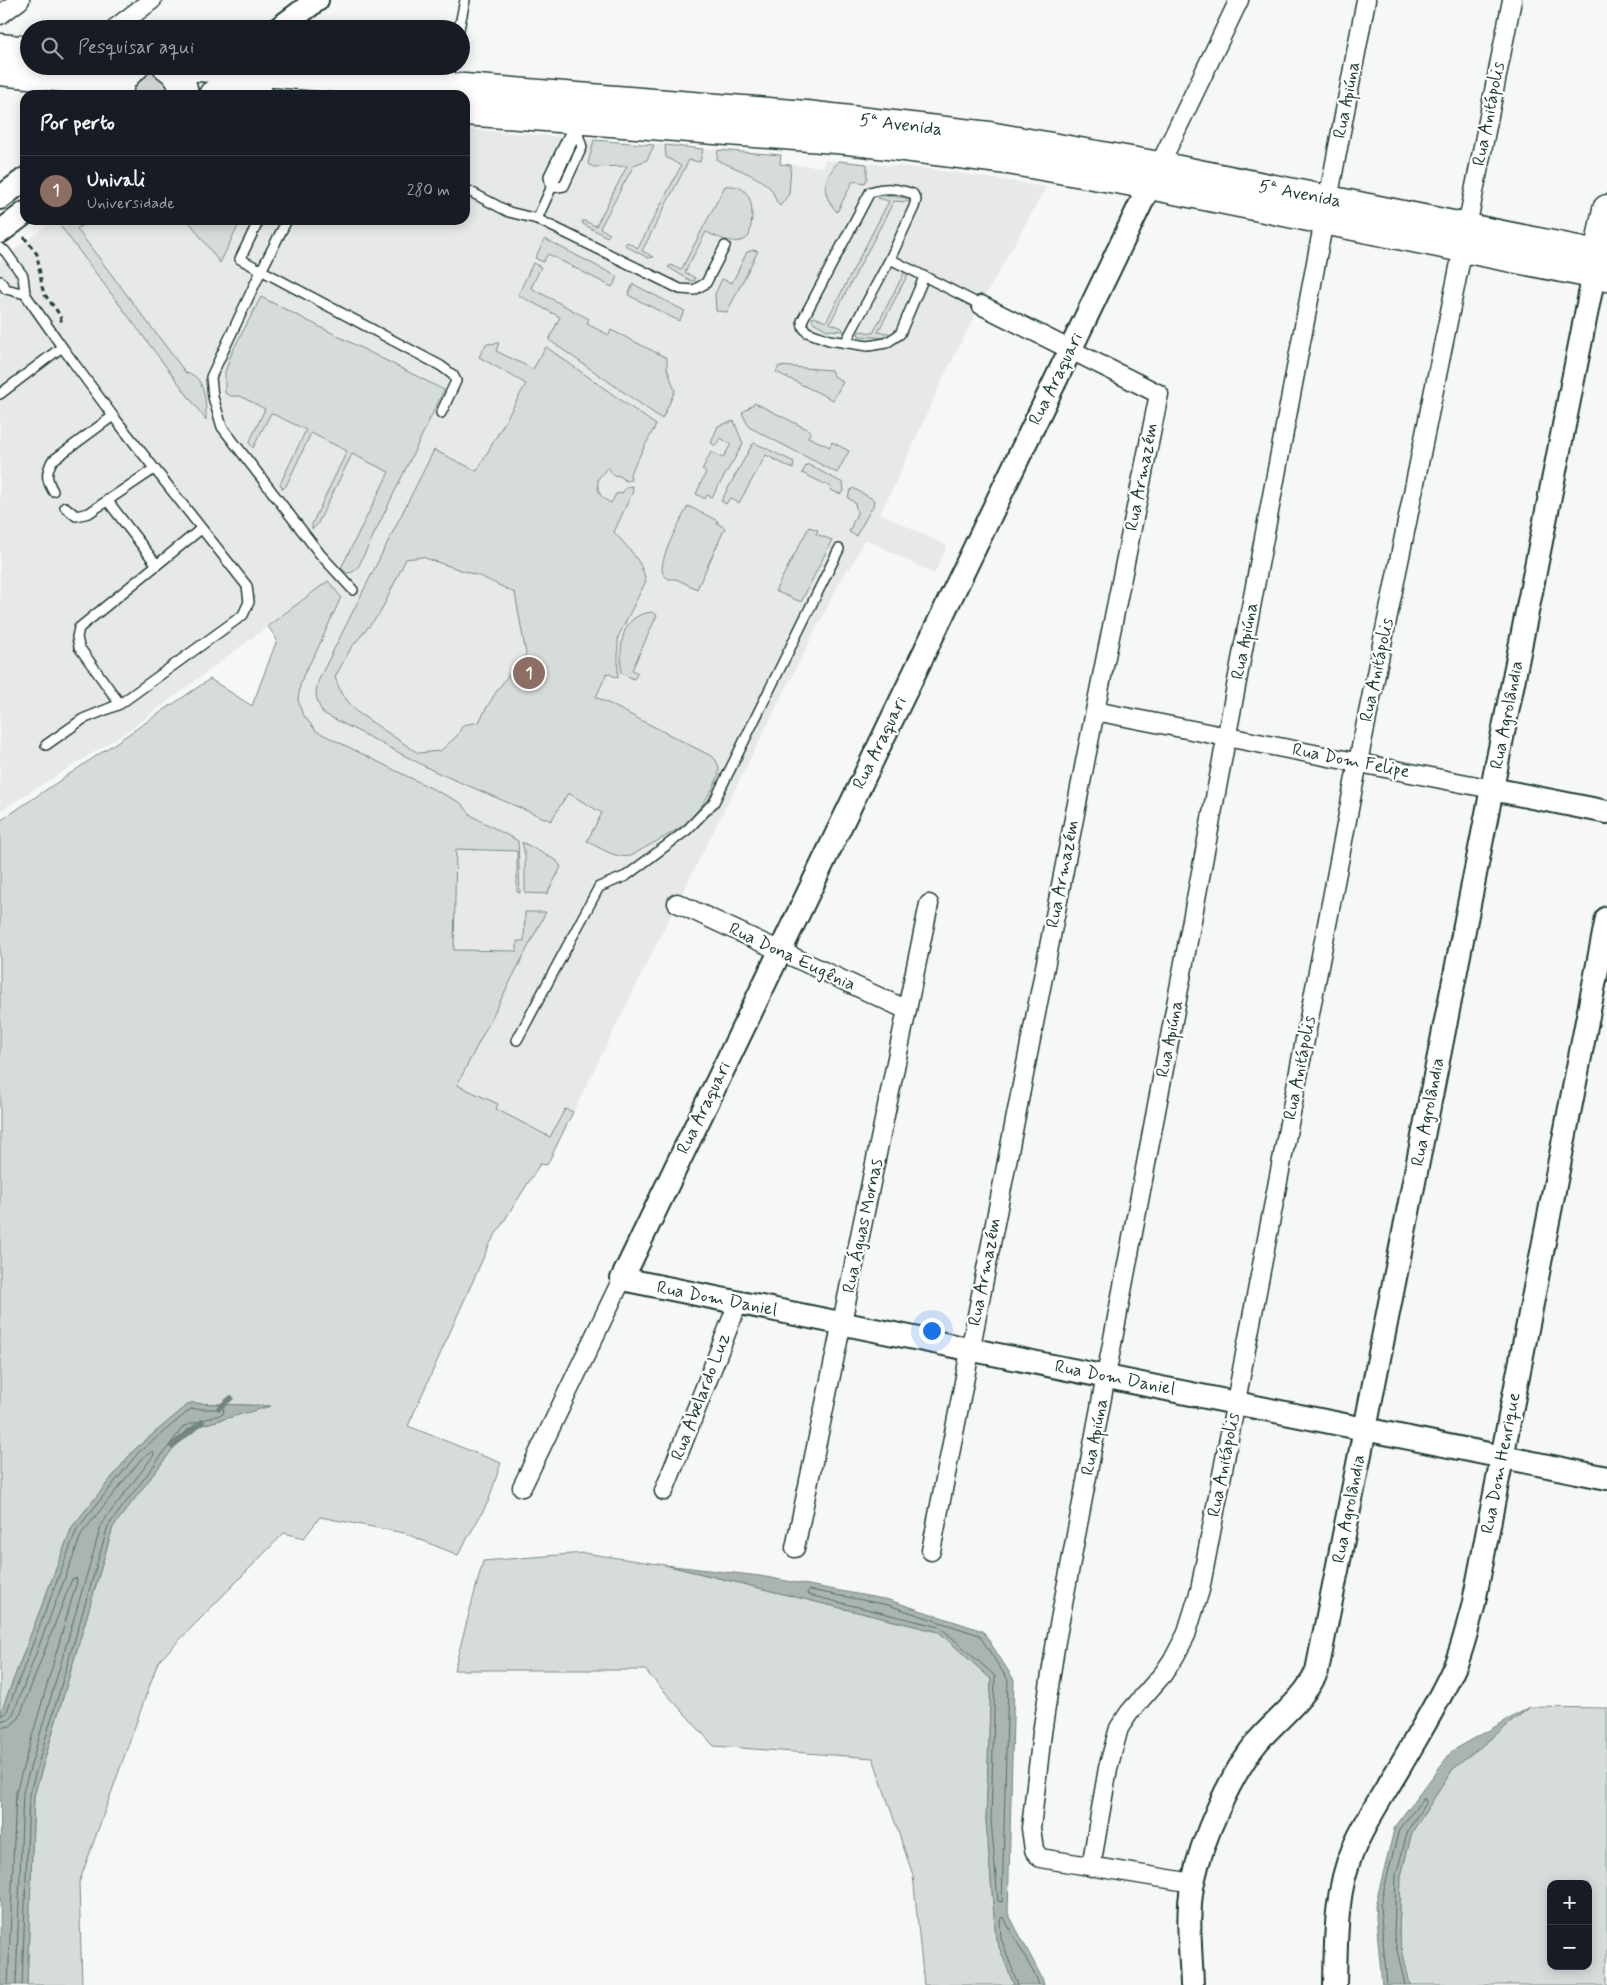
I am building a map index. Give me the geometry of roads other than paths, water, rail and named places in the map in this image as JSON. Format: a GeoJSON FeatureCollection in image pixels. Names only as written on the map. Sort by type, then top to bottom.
{"type":"FeatureCollection","features":[{"type":"Feature","properties":{"kind":"main road"},"geometry":{"type":"LineString","coordinates":[[0,48],[20,50]]}},
{"type":"Feature","properties":{"kind":"main road"},"geometry":{"type":"LineString","coordinates":[[0,71],[20,73]]}},
{"type":"Feature","properties":{"kind":"main road"},"geometry":{"type":"LineString","coordinates":[[38,75],[94,81],[114,90]]}},
{"type":"Feature","properties":{"kind":"main road"},"geometry":{"type":"LineString","coordinates":[[119,90],[126,75]]}},
{"type":"Feature","properties":{"kind":"main road"},"geometry":{"type":"LineString","coordinates":[[177,75],[180,78],[183,90]]}},
{"type":"Feature","properties":{"kind":"main road","name":"5ª Avenida"},"geometry":{"type":"LineString","coordinates":[[421,75],[449,76],[921,126],[1054,146],[1154,175],[1602,265]]}},
{"type":"Feature","properties":{"kind":"main road","name":"5ª Avenida"},"geometry":{"type":"LineString","coordinates":[[470,112],[580,126],[848,140],[1008,160],[1154,175]]}},
{"type":"Feature","properties":{"kind":"main road","name":"Rua Agrolândia"},"geometry":{"type":"LineString","coordinates":[[1602,265],[1607,208]]}},
{"type":"Feature","properties":{"kind":"street"},"geometry":{"type":"LineString","coordinates":[[0,15],[20,0]]}},
{"type":"Feature","properties":{"kind":"street"},"geometry":{"type":"LineString","coordinates":[[126,20],[152,0]]}},
{"type":"Feature","properties":{"kind":"street"},"geometry":{"type":"LineString","coordinates":[[290,20],[317,0]]}},
{"type":"Feature","properties":{"kind":"street","name":"Rua Araquari"},"geometry":{"type":"LineString","coordinates":[[522,1487],[1239,0]]}},
{"type":"Feature","properties":{"kind":"street","name":"Rua Apiúna"},"geometry":{"type":"LineString","coordinates":[[1091,1867],[1040,1858],[1034,1850],[1032,1828],[1042,1733],[1058,1631],[1366,0]]}},
{"type":"Feature","properties":{"kind":"street","name":"Rua Anitápolis"},"geometry":{"type":"LineString","coordinates":[[1091,1867],[1108,1768],[1119,1728],[1163,1674],[1175,1656],[1186,1635],[1195,1610],[1358,762],[1512,0]]}},
{"type":"Feature","properties":{"kind":"street"},"geometry":{"type":"LineString","coordinates":[[0,198],[20,183]]}},
{"type":"Feature","properties":{"kind":"street"},"geometry":{"type":"LineString","coordinates":[[0,232],[20,217]]}},
{"type":"Feature","properties":{"kind":"street","name":"Rua Agrolândia"},"geometry":{"type":"LineString","coordinates":[[1192,1985],[1190,1931],[1193,1883],[1204,1843],[1244,1762],[1258,1741],[1308,1689],[1317,1671],[1492,789],[1602,265]]}},
{"type":"Feature","properties":{"kind":"street","name":"Rua Armazém"},"geometry":{"type":"LineString","coordinates":[[931,1551],[1095,711],[1159,394],[981,305]]}},
{"type":"Feature","properties":{"kind":"street","name":"Rua Dom Felipe"},"geometry":{"type":"LineString","coordinates":[[1095,711],[1607,812]]}},
{"type":"Feature","properties":{"kind":"street","name":"Rua Dona Eugênia"},"geometry":{"type":"LineString","coordinates":[[677,903],[908,1010]]}},
{"type":"Feature","properties":{"kind":"street","name":"Rua Águas Mornas"},"geometry":{"type":"LineString","coordinates":[[795,1548],[929,904]]}},
{"type":"Feature","properties":{"kind":"street","name":"Rua Dom Henrique"},"geometry":{"type":"LineString","coordinates":[[1336,1985],[1336,1943],[1345,1874],[1352,1851],[1368,1819],[1422,1729],[1454,1667],[1465,1638],[1473,1607],[1607,918]]}},
{"type":"Feature","properties":{"kind":"street","name":"Rua Dom Daniel"},"geometry":{"type":"LineString","coordinates":[[622,1279],[1607,1478]]}},
{"type":"Feature","properties":{"kind":"street","name":"Rua Abelardo Luz"},"geometry":{"type":"LineString","coordinates":[[664,1491],[738,1303]]}},
{"type":"Feature","properties":{"kind":"street"},"geometry":{"type":"LineString","coordinates":[[1091,1867],[1193,1883]]}},
{"type":"Feature","properties":{"kind":"lane"},"geometry":{"type":"LineString","coordinates":[[461,20],[466,0]]}},
{"type":"Feature","properties":{"kind":"lane"},"geometry":{"type":"LineString","coordinates":[[537,219],[580,126]]}},
{"type":"Feature","properties":{"kind":"lane"},"geometry":{"type":"LineString","coordinates":[[845,343],[890,259],[916,200],[913,194],[885,187],[870,192],[802,320],[803,328],[807,332],[829,340],[845,343],[868,346],[886,343],[900,334],[924,277]]}},
{"type":"Feature","properties":{"kind":"lane"},"geometry":{"type":"LineString","coordinates":[[470,192],[509,212],[537,219],[680,289],[694,290],[706,283],[724,246]]}},
{"type":"Feature","properties":{"kind":"lane"},"geometry":{"type":"LineString","coordinates":[[257,225],[240,259],[441,366],[453,375],[456,381],[441,413]]}},
{"type":"Feature","properties":{"kind":"lane"},"geometry":{"type":"LineString","coordinates":[[284,225],[211,377],[213,396],[222,427],[320,554],[353,590]]}},
{"type":"Feature","properties":{"kind":"lane"},"geometry":{"type":"LineString","coordinates":[[0,248],[5,251],[23,276],[25,294],[62,347],[154,469],[247,586],[249,602],[243,615],[120,704],[83,719],[46,745]]}},
{"type":"Feature","properties":{"kind":"lane"},"geometry":{"type":"LineString","coordinates":[[890,259],[981,305]]}},
{"type":"Feature","properties":{"kind":"lane"},"geometry":{"type":"LineString","coordinates":[[0,280],[6,289],[25,294]]}},
{"type":"Feature","properties":{"kind":"lane"},"geometry":{"type":"LineString","coordinates":[[0,394],[62,347]]}},
{"type":"Feature","properties":{"kind":"lane"},"geometry":{"type":"LineString","coordinates":[[53,490],[47,482],[47,472],[52,461],[113,416]]}},
{"type":"Feature","properties":{"kind":"lane"},"geometry":{"type":"LineString","coordinates":[[65,507],[76,516],[89,513],[154,469]]}},
{"type":"Feature","properties":{"kind":"lane"},"geometry":{"type":"LineString","coordinates":[[107,500],[157,565]]}},
{"type":"Feature","properties":{"kind":"lane"},"geometry":{"type":"LineString","coordinates":[[120,704],[79,647],[77,637],[79,628],[201,529]]}},
{"type":"Feature","properties":{"kind":"lane"},"geometry":{"type":"LineString","coordinates":[[517,1040],[599,887],[626,876],[687,830],[714,802],[839,549]]}},
{"type":"Feature","properties":{"kind":"water"},"geometry":{"type":"Polygon","coordinates":[[[190,1403],[271,1406],[188,1429],[113,1527],[34,1796],[27,1985],[0,1985],[1,1712],[72,1527],[134,1450],[190,1403]]]}},
{"type":"Feature","properties":{"kind":"water"},"geometry":{"type":"Polygon","coordinates":[[[665,1565],[760,1576],[889,1600],[983,1631],[1014,1680],[1008,1913],[1044,1985],[1014,1985],[996,1939],[986,1820],[991,1679],[939,1632],[665,1565]]]}},
{"type":"Feature","properties":{"kind":"water"},"geometry":{"type":"Polygon","coordinates":[[[1530,1707],[1453,1769],[1412,1832],[1401,1876],[1399,1936],[1410,1985],[1382,1985],[1375,1906],[1395,1826],[1452,1751],[1530,1707]]]}},
{"type":"Feature","properties":{"kind":"waterway"},"geometry":{"type":"LineString","coordinates":[[219,1408],[231,1398]]}},
{"type":"Feature","properties":{"kind":"waterway"},"geometry":{"type":"LineString","coordinates":[[172,1446],[202,1422]]}},
{"type":"Feature","properties":{"kind":"place","name":"Univali"},"geometry":{"type":"Point","coordinates":[529,673]}}]}
